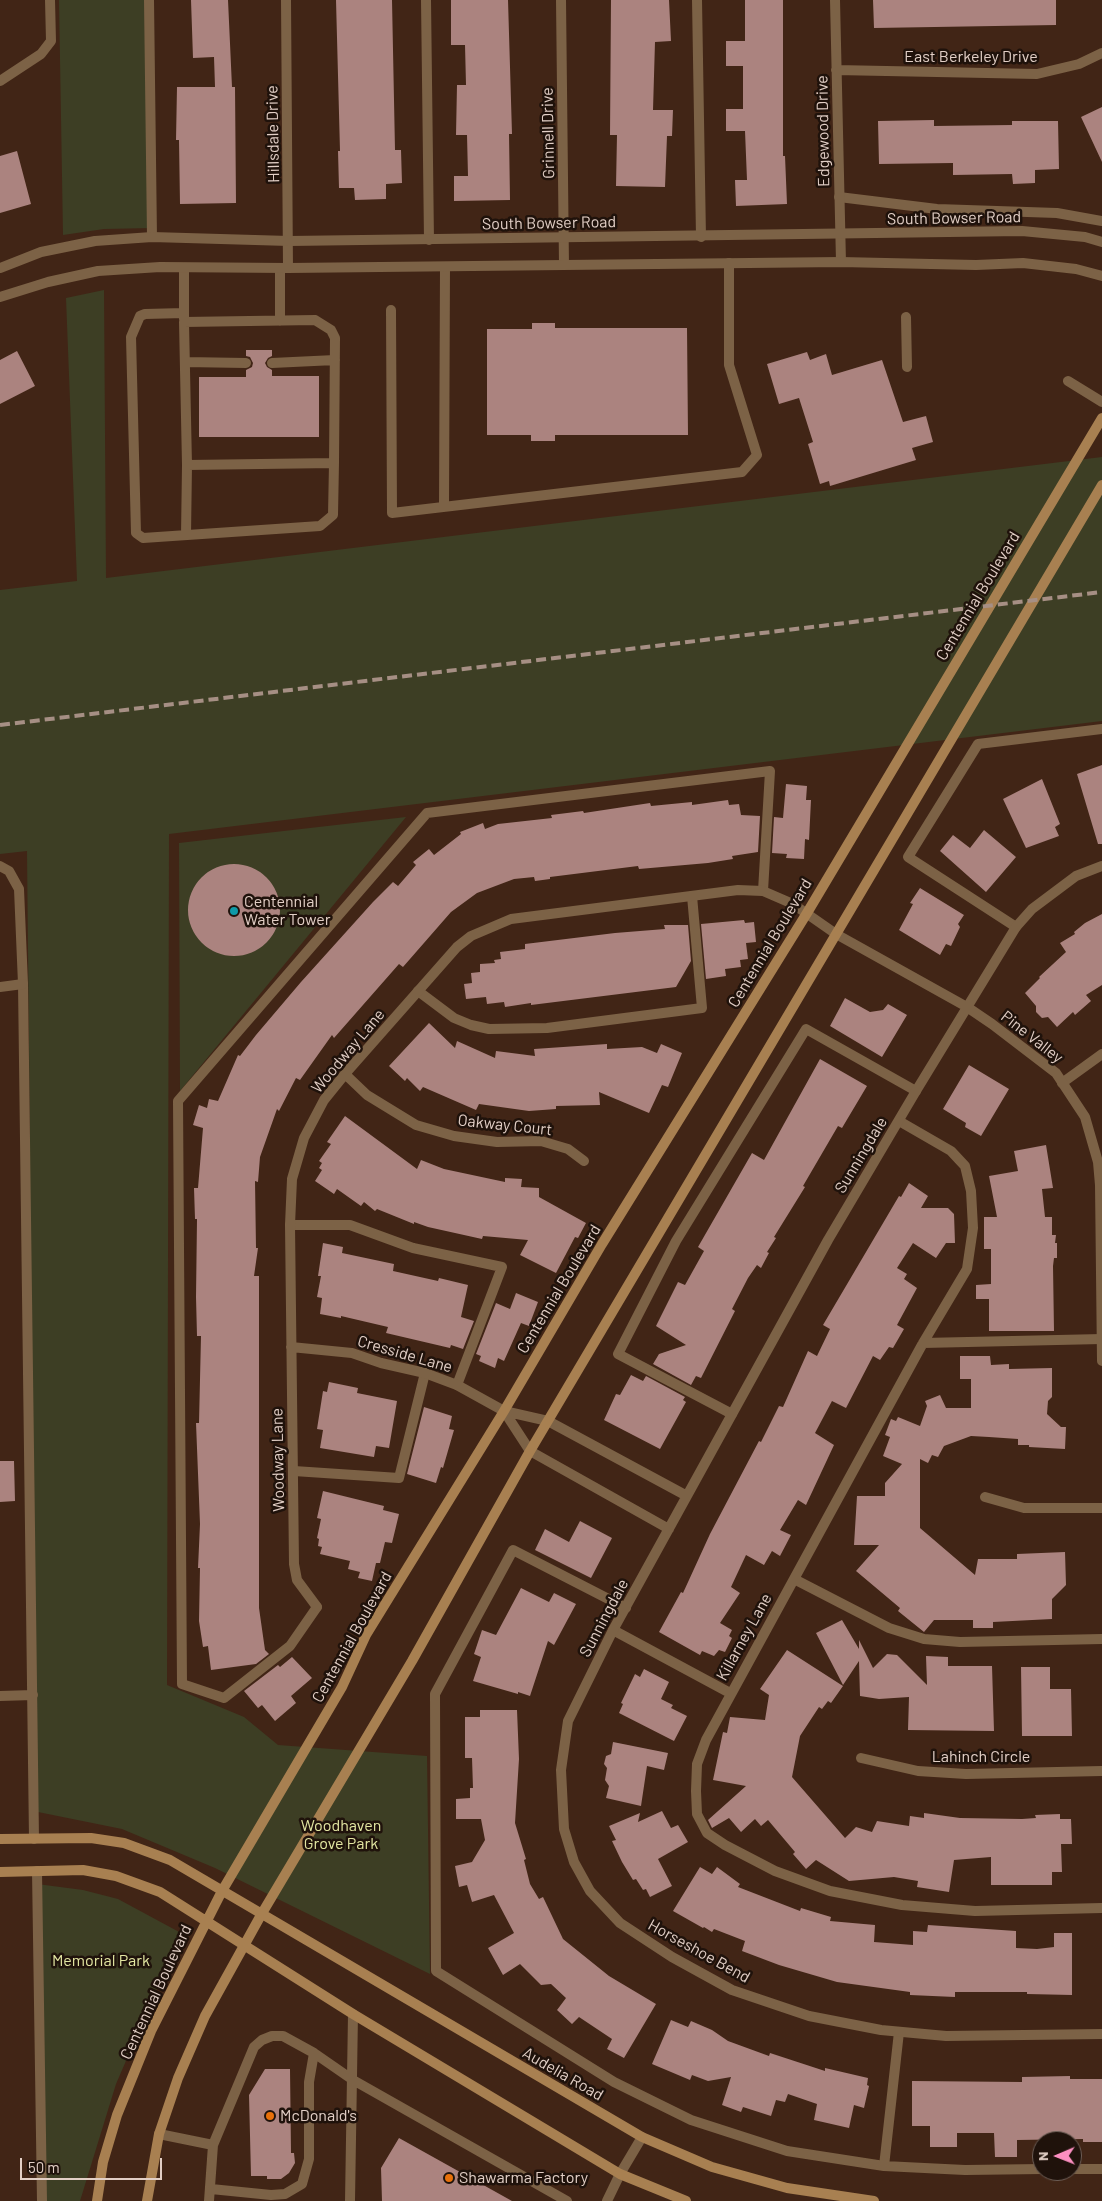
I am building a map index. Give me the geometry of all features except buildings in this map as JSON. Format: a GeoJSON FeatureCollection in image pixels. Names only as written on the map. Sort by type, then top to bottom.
{"type":"FeatureCollection","features":[{"type":"Feature","properties":{"kind":"main road","name":"Centennial Boulevard"},"geometry":{"type":"LineString","coordinates":[[98,2201],[103,2162],[117,2115],[151,2031],[222,1891],[342,1687],[366,1635],[504,1411],[602,1244],[806,913],[1102,418]]}},
{"type":"Feature","properties":{"kind":"main road"},"geometry":{"type":"LineString","coordinates":[[147,2201],[159,2134],[178,2078],[205,2016],[261,1915],[412,1661],[530,1451],[1102,485]]}},
{"type":"Feature","properties":{"kind":"main road","name":"Audelia Road"},"geometry":{"type":"LineString","coordinates":[[0,1839],[91,1838],[124,1843],[170,1860],[642,2137],[712,2167],[787,2188],[874,2201]]}},
{"type":"Feature","properties":{"kind":"main road"},"geometry":{"type":"LineString","coordinates":[[0,1872],[83,1870],[116,1876],[160,1892],[353,2014],[620,2174],[686,2201]]}},
{"type":"Feature","properties":{"kind":"street"},"geometry":{"type":"LineString","coordinates":[[0,80],[41,54],[51,41],[50,0]]}},
{"type":"Feature","properties":{"kind":"street"},"geometry":{"type":"LineString","coordinates":[[149,0],[152,238]]}},
{"type":"Feature","properties":{"kind":"street","name":"Hillsdale Drive"},"geometry":{"type":"LineString","coordinates":[[280,321],[284,268],[289,241],[286,0]]}},
{"type":"Feature","properties":{"kind":"street"},"geometry":{"type":"LineString","coordinates":[[426,0],[429,240]]}},
{"type":"Feature","properties":{"kind":"street","name":"Grinnell Drive"},"geometry":{"type":"LineString","coordinates":[[561,0],[564,265]]}},
{"type":"Feature","properties":{"kind":"street"},"geometry":{"type":"LineString","coordinates":[[697,0],[701,237]]}},
{"type":"Feature","properties":{"kind":"street","name":"Edgewood Drive"},"geometry":{"type":"LineString","coordinates":[[835,0],[841,262]]}},
{"type":"Feature","properties":{"kind":"street","name":"East Berkeley Drive"},"geometry":{"type":"LineString","coordinates":[[836,70],[1037,74],[1078,64],[1102,53]]}},
{"type":"Feature","properties":{"kind":"street"},"geometry":{"type":"LineString","coordinates":[[839,197],[937,209],[1057,213],[1102,221]]}},
{"type":"Feature","properties":{"kind":"street","name":"South Bowser Road"},"geometry":{"type":"LineString","coordinates":[[0,268],[40,252],[95,241],[152,238],[289,241],[429,240],[1022,231],[1085,237],[1102,242]]}},
{"type":"Feature","properties":{"kind":"street"},"geometry":{"type":"LineString","coordinates":[[0,297],[48,282],[98,272],[184,268],[841,262],[976,265],[1022,263],[1076,269],[1102,276]]}},
{"type":"Feature","properties":{"kind":"street"},"geometry":{"type":"LineString","coordinates":[[391,310],[392,514],[742,472],[757,455],[729,365],[729,263]]}},
{"type":"Feature","properties":{"kind":"street"},"geometry":{"type":"LineString","coordinates":[[444,507],[445,267]]}},
{"type":"Feature","properties":{"kind":"street"},"geometry":{"type":"LineString","coordinates":[[184,268],[187,465],[186,535]]}},
{"type":"Feature","properties":{"kind":"street"},"geometry":{"type":"LineString","coordinates":[[145,314],[280,321],[315,320],[331,330],[334,338],[332,515],[320,526],[143,538],[136,533],[131,337],[140,316],[145,314]]}},
{"type":"Feature","properties":{"kind":"street"},"geometry":{"type":"LineString","coordinates":[[906,317],[907,367]]}},
{"type":"Feature","properties":{"kind":"street"},"geometry":{"type":"LineString","coordinates":[[272,362],[335,360]]}},
{"type":"Feature","properties":{"kind":"street"},"geometry":{"type":"LineString","coordinates":[[185,362],[246,363]]}},
{"type":"Feature","properties":{"kind":"street"},"geometry":{"type":"LineString","coordinates":[[1068,382],[1102,402]]}},
{"type":"Feature","properties":{"kind":"street"},"geometry":{"type":"LineString","coordinates":[[187,465],[334,463]]}},
{"type":"Feature","properties":{"kind":"street"},"geometry":{"type":"LineString","coordinates":[[1016,927],[908,857],[978,744],[1102,729]]}},
{"type":"Feature","properties":{"kind":"street","name":"Woodway Lane"},"geometry":{"type":"LineString","coordinates":[[764,891],[770,771],[427,813],[178,1101],[182,1684],[224,1698],[290,1646],[317,1607],[297,1580],[294,1564],[290,1225],[292,1180],[304,1138],[324,1100],[418,991],[471,936],[511,919],[738,890],[764,891],[793,904],[836,934]]}},
{"type":"Feature","properties":{"kind":"street"},"geometry":{"type":"LineString","coordinates":[[0,866],[9,871],[19,889],[23,984],[34,1839]]}},
{"type":"Feature","properties":{"kind":"street","name":"Sunningdale"},"geometry":{"type":"LineString","coordinates":[[568,1722],[613,1630],[828,1240],[1016,927],[1032,909],[1076,876],[1102,866]]}},
{"type":"Feature","properties":{"kind":"street"},"geometry":{"type":"LineString","coordinates":[[418,991],[454,1018],[471,1025],[488,1028],[547,1028],[702,1008],[692,896]]}},
{"type":"Feature","properties":{"kind":"street","name":"Pine Valley"},"geometry":{"type":"LineString","coordinates":[[836,934],[967,1007],[1056,1073],[1084,1117],[1098,1162],[1100,1185],[1102,1361]]}},
{"type":"Feature","properties":{"kind":"street"},"geometry":{"type":"LineString","coordinates":[[0,987],[23,984]]}},
{"type":"Feature","properties":{"kind":"street"},"geometry":{"type":"LineString","coordinates":[[732,1414],[618,1354],[676,1241],[806,1029],[916,1092]]}},
{"type":"Feature","properties":{"kind":"street"},"geometry":{"type":"LineString","coordinates":[[1062,1083],[1102,1054]]}},
{"type":"Feature","properties":{"kind":"street","name":"Oakway Court"},"geometry":{"type":"LineString","coordinates":[[346,1074],[367,1095],[416,1125],[454,1136],[498,1142],[541,1142],[568,1149],[584,1161]]}},
{"type":"Feature","properties":{"kind":"street","name":"Killarney Lane"},"geometry":{"type":"LineString","coordinates":[[899,1121],[951,1151],[965,1166],[971,1190],[973,1228],[967,1269],[923,1342],[706,1740],[697,1764],[697,1814],[707,1833],[725,1845],[776,1871],[830,1891],[902,1905],[975,1911],[1102,1908]]}},
{"type":"Feature","properties":{"kind":"street"},"geometry":{"type":"LineString","coordinates":[[290,1225],[350,1225],[413,1248],[502,1268],[458,1385]]}},
{"type":"Feature","properties":{"kind":"street"},"geometry":{"type":"LineString","coordinates":[[923,1342],[1102,1339]]}},
{"type":"Feature","properties":{"kind":"street","name":"Cresside Lane"},"geometry":{"type":"LineString","coordinates":[[291,1347],[352,1353],[381,1364],[425,1372],[458,1385],[504,1411]]}},
{"type":"Feature","properties":{"kind":"street"},"geometry":{"type":"LineString","coordinates":[[294,1471],[399,1478],[425,1372]]}},
{"type":"Feature","properties":{"kind":"street"},"geometry":{"type":"LineString","coordinates":[[504,1411],[548,1421],[687,1496]]}},
{"type":"Feature","properties":{"kind":"street"},"geometry":{"type":"LineString","coordinates":[[504,1411],[530,1451],[669,1529]]}},
{"type":"Feature","properties":{"kind":"street"},"geometry":{"type":"LineString","coordinates":[[985,1497],[1024,1508],[1102,1508]]}},
{"type":"Feature","properties":{"kind":"street"},"geometry":{"type":"LineString","coordinates":[[626,1608],[513,1550],[435,1694],[436,1971],[614,2082],[691,2120],[787,2151],[884,2166],[965,2170],[1032,2170]]}},
{"type":"Feature","properties":{"kind":"street"},"geometry":{"type":"LineString","coordinates":[[794,1579],[889,1628],[924,1639],[960,1642],[1102,1639]]}},
{"type":"Feature","properties":{"kind":"street"},"geometry":{"type":"LineString","coordinates":[[613,1630],[730,1693]]}},
{"type":"Feature","properties":{"kind":"street"},"geometry":{"type":"LineString","coordinates":[[0,1696],[32,1695]]}},
{"type":"Feature","properties":{"kind":"street","name":"Horseshoe Bend"},"geometry":{"type":"LineString","coordinates":[[568,1722],[561,1770],[564,1829],[574,1862],[590,1891],[620,1924],[672,1957],[732,1990],[809,2016],[881,2030],[946,2036],[1102,2034]]}},
{"type":"Feature","properties":{"kind":"street","name":"Lahinch Circle"},"geometry":{"type":"LineString","coordinates":[[862,1758],[918,1771],[966,1774],[1102,1771]]}},
{"type":"Feature","properties":{"kind":"street"},"geometry":{"type":"LineString","coordinates":[[36,1871],[42,2201]]}},
{"type":"Feature","properties":{"kind":"street"},"geometry":{"type":"LineString","coordinates":[[350,2201],[353,2014]]}},
{"type":"Feature","properties":{"kind":"street"},"geometry":{"type":"LineString","coordinates":[[884,2166],[899,2032]]}},
{"type":"Feature","properties":{"kind":"street"},"geometry":{"type":"LineString","coordinates":[[209,2201],[213,2145],[254,2047],[272,2036],[283,2036],[314,2053],[353,2080],[567,2201]]}},
{"type":"Feature","properties":{"kind":"street"},"geometry":{"type":"LineString","coordinates":[[211,2189],[271,2195],[285,2194],[302,2184],[309,2159],[309,2082],[314,2053]]}},
{"type":"Feature","properties":{"kind":"street"},"geometry":{"type":"LineString","coordinates":[[159,2134],[213,2145]]}},
{"type":"Feature","properties":{"kind":"street"},"geometry":{"type":"LineString","coordinates":[[607,2201],[620,2174],[642,2137]]}},
{"type":"Feature","properties":{"kind":"street"},"geometry":{"type":"LineString","coordinates":[[1082,2169],[1102,2169]]}},
{"type":"Feature","properties":{"kind":"green space"},"geometry":{"type":"Polygon","coordinates":[[[59,0],[149,0],[152,228],[104,229],[63,235],[59,0]]]}},
{"type":"Feature","properties":{"kind":"green space","name":"Woodhaven Grove Park"},"geometry":{"type":"Polygon","coordinates":[[[104,290],[106,578],[1102,457],[1102,721],[169,834],[167,1685],[244,1717],[278,1745],[427,1756],[430,1974],[215,1868],[122,1829],[38,1812],[30,1495],[30,1146],[27,851],[0,854],[0,590],[77,581],[66,298],[104,290]]]}},
{"type":"Feature","properties":{"kind":"green space"},"geometry":{"type":"Polygon","coordinates":[[[406,817],[180,1091],[179,843],[406,817]]]}},
{"type":"Feature","properties":{"kind":"green space","name":"Memorial Park"},"geometry":{"type":"Polygon","coordinates":[[[37,1884],[83,1890],[118,1899],[181,1933],[116,2084],[80,2201],[42,2201],[37,1884]]]}},
{"type":"Feature","properties":{"kind":"railway"},"geometry":{"type":"LineString","coordinates":[[0,725],[1102,592]]}},
{"type":"Feature","properties":{"kind":"place","name":"Centennial Water Tower"},"geometry":{"type":"Point","coordinates":[234,911]}},
{"type":"Feature","properties":{"kind":"place","name":"McDonald's"},"geometry":{"type":"Point","coordinates":[270,2116]}},
{"type":"Feature","properties":{"kind":"place","name":"Shawarma Factory"},"geometry":{"type":"Point","coordinates":[449,2178]}}]}
